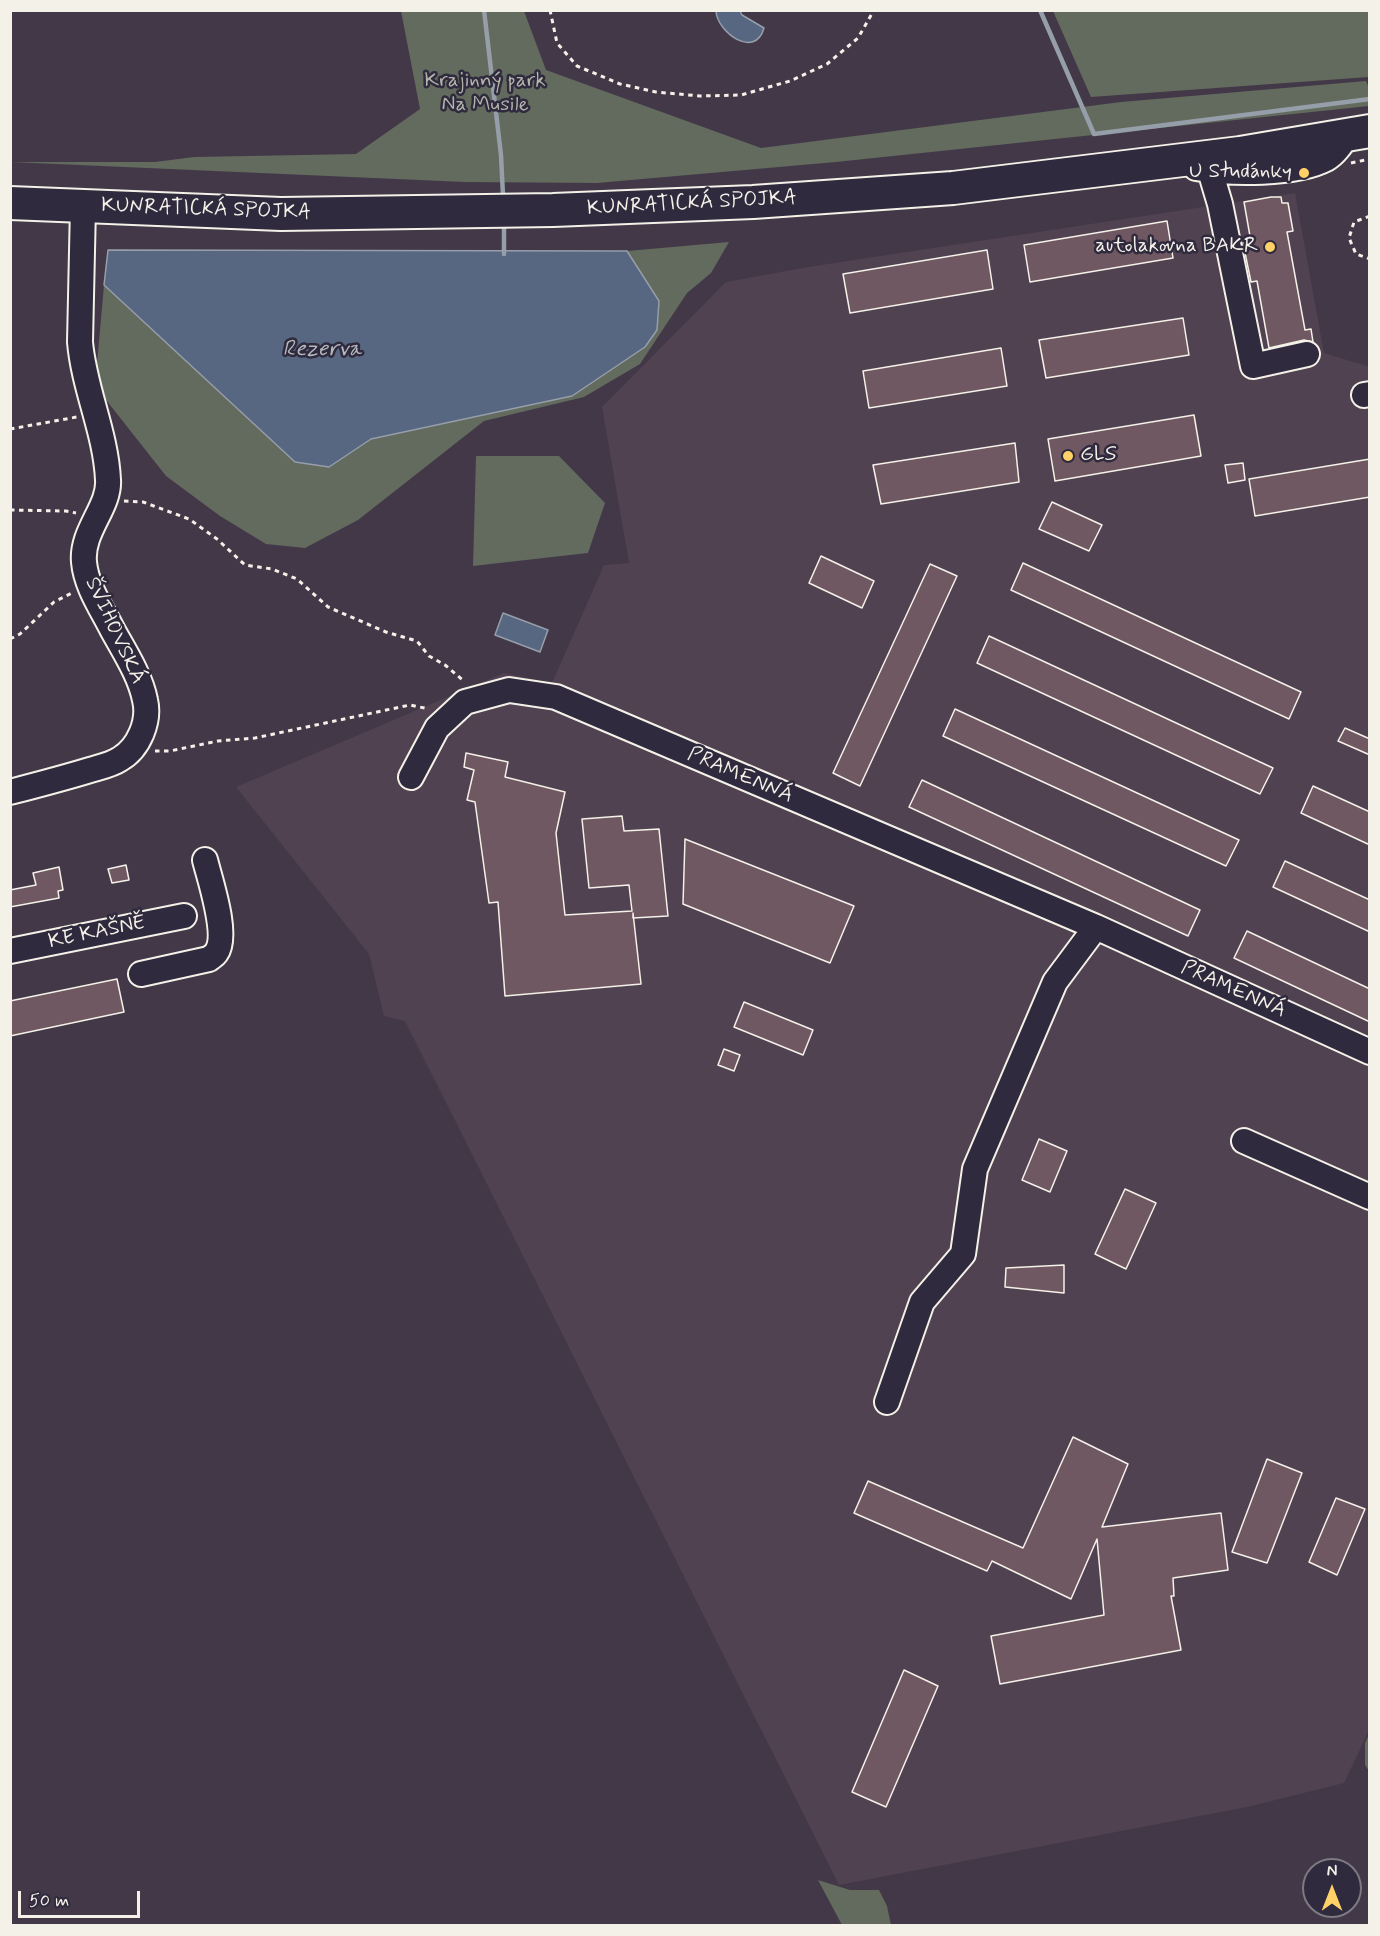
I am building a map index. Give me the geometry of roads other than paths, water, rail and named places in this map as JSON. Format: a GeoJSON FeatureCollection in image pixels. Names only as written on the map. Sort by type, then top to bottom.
{"type":"FeatureCollection","features":[{"type":"Feature","properties":{"kind":"main road","name":"KUNRATICKÁ SPOJKA"},"geometry":{"type":"LineString","coordinates":[[10,203],[281,214],[553,210],[753,202],[953,188],[1174,161],[1208,163],[1253,150],[1362,127]]}},
{"type":"Feature","properties":{"kind":"street"},"geometry":{"type":"LineString","coordinates":[[1307,354],[1253,366],[1220,204],[1208,163],[1251,173],[1293,168],[1325,160],[1362,127]]}},
{"type":"Feature","properties":{"kind":"street","name":"ŠVIHOVSKÁ"},"geometry":{"type":"LineString","coordinates":[[10,792],[75,775],[120,760],[141,736],[146,715],[145,700],[126,654],[91,586],[84,562],[85,547],[107,494],[108,482],[96,415],[82,364],[80,342],[83,206]]}},
{"type":"Feature","properties":{"kind":"street","name":"PRAMENNÁ"},"geometry":{"type":"LineString","coordinates":[[411,777],[437,728],[465,702],[509,690],[556,698],[1096,927],[1370,1052]]}},
{"type":"Feature","properties":{"kind":"street"},"geometry":{"type":"LineString","coordinates":[[141,974],[209,959],[217,952],[220,942],[220,926],[205,860]]}},
{"type":"Feature","properties":{"kind":"street","name":"KE KAŠNĚ"},"geometry":{"type":"LineString","coordinates":[[10,951],[184,915]]}},
{"type":"Feature","properties":{"kind":"street"},"geometry":{"type":"LineString","coordinates":[[887,1402],[922,1302],[963,1254],[975,1169],[1055,982],[1096,927]]}},
{"type":"Feature","properties":{"kind":"street"},"geometry":{"type":"LineString","coordinates":[[1244,1141],[1370,1197]]}},
{"type":"Feature","properties":{"kind":"water"},"geometry":{"type":"Polygon","coordinates":[[[716,11],[740,11],[742,15],[764,28],[753,42],[745,42],[729,34],[718,19],[716,11]]]}},
{"type":"Feature","properties":{"kind":"water","name":"Rezerva"},"geometry":{"type":"Polygon","coordinates":[[[108,250],[627,251],[659,301],[657,330],[645,347],[572,396],[371,439],[329,467],[295,462],[104,285],[108,250]]]}},
{"type":"Feature","properties":{"kind":"water"},"geometry":{"type":"Polygon","coordinates":[[[503,613],[548,630],[540,652],[495,635],[503,613]]]}},
{"type":"Feature","properties":{"kind":"waterway"},"geometry":{"type":"LineString","coordinates":[[484,10],[501,155],[503,196]]}},
{"type":"Feature","properties":{"kind":"waterway"},"geometry":{"type":"LineString","coordinates":[[1040,10],[1094,134],[1370,99]]}},
{"type":"Feature","properties":{"kind":"waterway"},"geometry":{"type":"LineString","coordinates":[[504,225],[504,254]]}},
{"type":"Feature","properties":{"kind":"place","name":"U Studánky"},"geometry":{"type":"Point","coordinates":[1304,173]}},
{"type":"Feature","properties":{"kind":"place","name":"autolakovna BAKR"},"geometry":{"type":"Point","coordinates":[1270,247]}},
{"type":"Feature","properties":{"kind":"place","name":"GLS"},"geometry":{"type":"Point","coordinates":[1068,456]}},
{"type":"Feature","properties":{"kind":"park label","name":"Krajinný park Na Musile"},"geometry":{"type":"Point","coordinates":[485,94]}}]}
